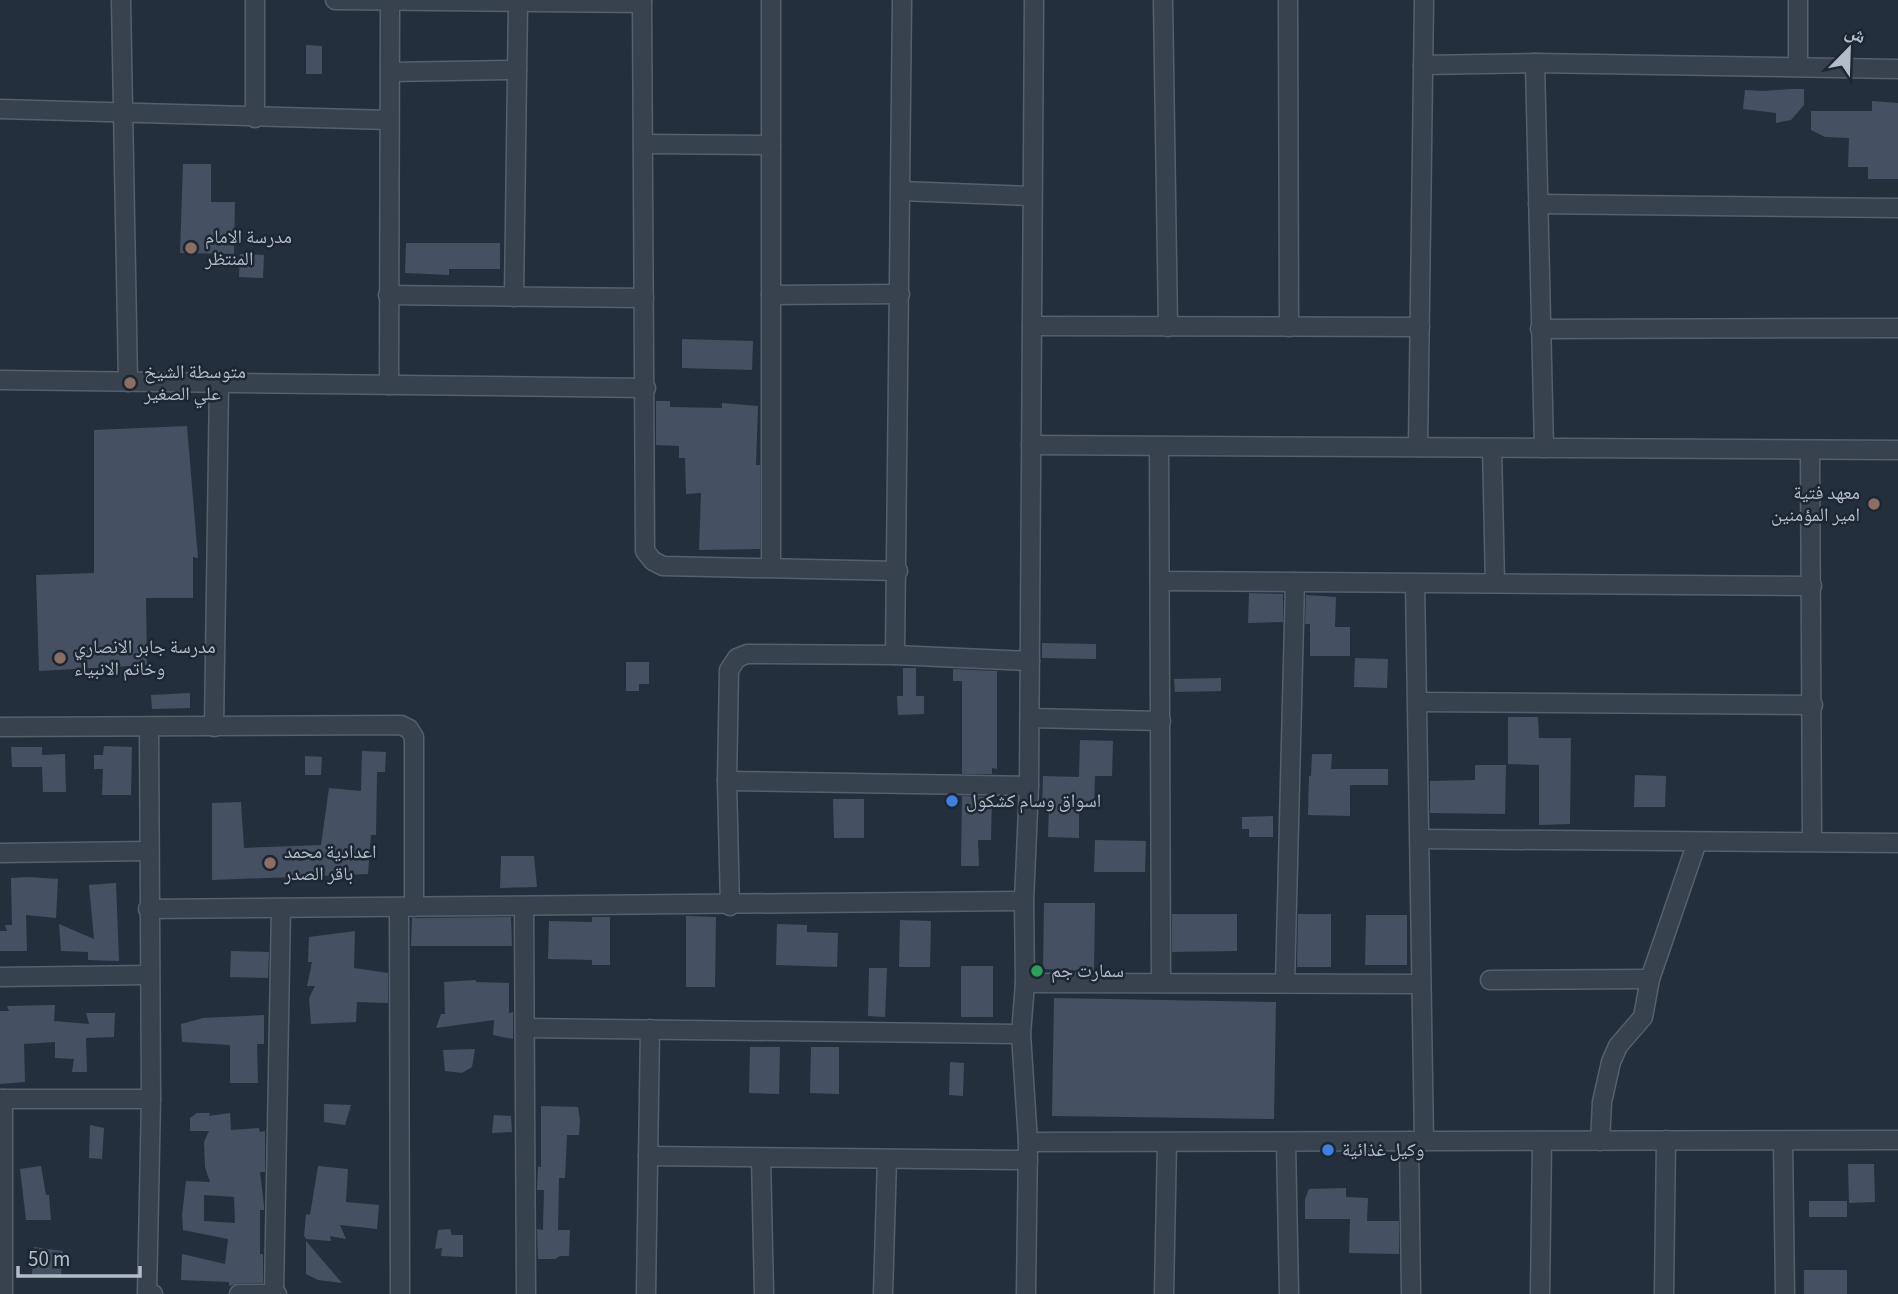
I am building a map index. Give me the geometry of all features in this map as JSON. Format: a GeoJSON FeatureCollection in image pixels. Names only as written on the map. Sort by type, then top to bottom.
{"type":"FeatureCollection","features":[{"type":"Feature","properties":{"kind":"street"},"geometry":{"type":"LineString","coordinates":[[121,0],[128,382]]}},
{"type":"Feature","properties":{"kind":"street"},"geometry":{"type":"LineString","coordinates":[[255,0],[255,118]]}},
{"type":"Feature","properties":{"kind":"street"},"geometry":{"type":"LineString","coordinates":[[335,0],[642,1],[645,551],[653,561],[663,566],[898,571]]}},
{"type":"Feature","properties":{"kind":"street"},"geometry":{"type":"LineString","coordinates":[[771,0],[771,568]]}},
{"type":"Feature","properties":{"kind":"street"},"geometry":{"type":"LineString","coordinates":[[895,655],[898,571],[902,0]]}},
{"type":"Feature","properties":{"kind":"street"},"geometry":{"type":"LineString","coordinates":[[1026,1294],[1028,1151],[1021,1034],[1025,983],[1024,901],[1030,786],[1034,0]]}},
{"type":"Feature","properties":{"kind":"street"},"geometry":{"type":"LineString","coordinates":[[1163,0],[1168,327]]}},
{"type":"Feature","properties":{"kind":"street"},"geometry":{"type":"LineString","coordinates":[[1288,0],[1289,327]]}},
{"type":"Feature","properties":{"kind":"street"},"geometry":{"type":"LineString","coordinates":[[1418,447],[1424,0]]}},
{"type":"Feature","properties":{"kind":"street"},"geometry":{"type":"LineString","coordinates":[[1798,0],[1798,67]]}},
{"type":"Feature","properties":{"kind":"street"},"geometry":{"type":"LineString","coordinates":[[389,385],[390,1]]}},
{"type":"Feature","properties":{"kind":"street"},"geometry":{"type":"LineString","coordinates":[[514,298],[518,2]]}},
{"type":"Feature","properties":{"kind":"street"},"geometry":{"type":"LineString","coordinates":[[1423,65],[1535,63],[1898,69]]}},
{"type":"Feature","properties":{"kind":"street"},"geometry":{"type":"LineString","coordinates":[[1535,63],[1544,448]]}},
{"type":"Feature","properties":{"kind":"street"},"geometry":{"type":"LineString","coordinates":[[390,72],[517,70]]}},
{"type":"Feature","properties":{"kind":"street"},"geometry":{"type":"LineString","coordinates":[[0,109],[389,120]]}},
{"type":"Feature","properties":{"kind":"street"},"geometry":{"type":"LineString","coordinates":[[643,144],[771,145]]}},
{"type":"Feature","properties":{"kind":"street"},"geometry":{"type":"LineString","coordinates":[[901,191],[1032,196]]}},
{"type":"Feature","properties":{"kind":"street"},"geometry":{"type":"LineString","coordinates":[[1538,204],[1898,208]]}},
{"type":"Feature","properties":{"kind":"street"},"geometry":{"type":"LineString","coordinates":[[388,295],[644,298]]}},
{"type":"Feature","properties":{"kind":"street"},"geometry":{"type":"LineString","coordinates":[[771,295],[900,295]]}},
{"type":"Feature","properties":{"kind":"street"},"geometry":{"type":"LineString","coordinates":[[1032,326],[1420,327]]}},
{"type":"Feature","properties":{"kind":"street"},"geometry":{"type":"LineString","coordinates":[[1540,330],[1898,328]]}},
{"type":"Feature","properties":{"kind":"street"},"geometry":{"type":"LineString","coordinates":[[0,380],[646,388]]}},
{"type":"Feature","properties":{"kind":"street"},"geometry":{"type":"LineString","coordinates":[[214,727],[219,383]]}},
{"type":"Feature","properties":{"kind":"street"},"geometry":{"type":"LineString","coordinates":[[1031,445],[1898,450]]}},
{"type":"Feature","properties":{"kind":"street"},"geometry":{"type":"LineString","coordinates":[[1159,446],[1161,982]]}},
{"type":"Feature","properties":{"kind":"street"},"geometry":{"type":"LineString","coordinates":[[1492,448],[1495,583]]}},
{"type":"Feature","properties":{"kind":"street"},"geometry":{"type":"LineString","coordinates":[[1810,450],[1812,841]]}},
{"type":"Feature","properties":{"kind":"street"},"geometry":{"type":"LineString","coordinates":[[1160,581],[1812,586]]}},
{"type":"Feature","properties":{"kind":"street"},"geometry":{"type":"LineString","coordinates":[[1285,982],[1295,582]]}},
{"type":"Feature","properties":{"kind":"street"},"geometry":{"type":"LineString","coordinates":[[1411,1294],[1421,984],[1415,583]]}},
{"type":"Feature","properties":{"kind":"street"},"geometry":{"type":"LineString","coordinates":[[730,906],[727,781],[729,670],[737,658],[747,654],[895,655],[1030,661]]}},
{"type":"Feature","properties":{"kind":"street"},"geometry":{"type":"LineString","coordinates":[[1418,702],[1813,705]]}},
{"type":"Feature","properties":{"kind":"street"},"geometry":{"type":"LineString","coordinates":[[1030,718],[1161,721]]}},
{"type":"Feature","properties":{"kind":"street"},"geometry":{"type":"LineString","coordinates":[[0,727],[401,725],[409,729],[414,737],[407,908],[400,1294]]}},
{"type":"Feature","properties":{"kind":"street"},"geometry":{"type":"LineString","coordinates":[[147,1294],[151,1099],[149,727]]}},
{"type":"Feature","properties":{"kind":"street"},"geometry":{"type":"LineString","coordinates":[[727,781],[1030,786]]}},
{"type":"Feature","properties":{"kind":"street"},"geometry":{"type":"LineString","coordinates":[[1420,839],[1898,843]]}},
{"type":"Feature","properties":{"kind":"street"},"geometry":{"type":"LineString","coordinates":[[1600,1141],[1605,1080],[1618,1046],[1643,1017],[1650,979],[1698,842]]}},
{"type":"Feature","properties":{"kind":"street"},"geometry":{"type":"LineString","coordinates":[[0,853],[149,851]]}},
{"type":"Feature","properties":{"kind":"street"},"geometry":{"type":"LineString","coordinates":[[148,909],[730,906],[1024,901]]}},
{"type":"Feature","properties":{"kind":"street"},"geometry":{"type":"LineString","coordinates":[[524,907],[526,1294]]}},
{"type":"Feature","properties":{"kind":"street"},"geometry":{"type":"LineString","coordinates":[[239,1294],[276,1294],[281,908]]}},
{"type":"Feature","properties":{"kind":"street"},"geometry":{"type":"LineString","coordinates":[[0,977],[149,975]]}},
{"type":"Feature","properties":{"kind":"street"},"geometry":{"type":"LineString","coordinates":[[1490,980],[1650,979]]}},
{"type":"Feature","properties":{"kind":"street"},"geometry":{"type":"LineString","coordinates":[[1025,983],[1421,984]]}},
{"type":"Feature","properties":{"kind":"street"},"geometry":{"type":"LineString","coordinates":[[525,1028],[1021,1034]]}},
{"type":"Feature","properties":{"kind":"street"},"geometry":{"type":"LineString","coordinates":[[646,1294],[650,1029]]}},
{"type":"Feature","properties":{"kind":"street"},"geometry":{"type":"LineString","coordinates":[[3,1294],[1,1100],[151,1099]]}},
{"type":"Feature","properties":{"kind":"street"},"geometry":{"type":"LineString","coordinates":[[1664,1294],[1666,1140]]}},
{"type":"Feature","properties":{"kind":"street"},"geometry":{"type":"LineString","coordinates":[[648,1156],[887,1160],[1167,1142],[1898,1140]]}},
{"type":"Feature","properties":{"kind":"street"},"geometry":{"type":"LineString","coordinates":[[1540,1294],[1542,1141]]}},
{"type":"Feature","properties":{"kind":"street"},"geometry":{"type":"LineString","coordinates":[[1783,1141],[1785,1294]]}},
{"type":"Feature","properties":{"kind":"street"},"geometry":{"type":"LineString","coordinates":[[1164,1294],[1167,1142]]}},
{"type":"Feature","properties":{"kind":"street"},"geometry":{"type":"LineString","coordinates":[[1286,1142],[1289,1294]]}},
{"type":"Feature","properties":{"kind":"street"},"geometry":{"type":"LineString","coordinates":[[761,1158],[764,1294]]}},
{"type":"Feature","properties":{"kind":"street"},"geometry":{"type":"LineString","coordinates":[[883,1294],[887,1160]]}},
{"type":"Feature","properties":{"kind":"street"},"geometry":{"type":"LineString","coordinates":[[136,1294],[153,1294]]}},
{"type":"Feature","properties":{"kind":"building"},"geometry":{"type":"Polygon","coordinates":[[[306,45],[322,46],[322,74],[306,74],[306,45]]]}},
{"type":"Feature","properties":{"kind":"building"},"geometry":{"type":"Polygon","coordinates":[[[1804,89],[1804,105],[1791,120],[1776,123],[1776,113],[1743,109],[1745,90],[1804,89]]]}},
{"type":"Feature","properties":{"kind":"building"},"geometry":{"type":"Polygon","coordinates":[[[1872,101],[1898,103],[1898,179],[1868,179],[1868,167],[1848,167],[1849,138],[1825,137],[1811,130],[1811,111],[1872,111],[1872,101]]]}},
{"type":"Feature","properties":{"kind":"building"},"geometry":{"type":"Polygon","coordinates":[[[183,164],[211,164],[211,202],[235,202],[234,254],[180,253],[183,164]]]}},
{"type":"Feature","properties":{"kind":"building"},"geometry":{"type":"Polygon","coordinates":[[[406,243],[500,243],[500,269],[449,269],[449,275],[405,273],[406,243]]]}},
{"type":"Feature","properties":{"kind":"building"},"geometry":{"type":"Polygon","coordinates":[[[240,254],[264,255],[263,278],[239,277],[240,254]]]}},
{"type":"Feature","properties":{"kind":"building"},"geometry":{"type":"Polygon","coordinates":[[[682,339],[753,341],[752,370],[682,368],[682,339]]]}},
{"type":"Feature","properties":{"kind":"building"},"geometry":{"type":"Polygon","coordinates":[[[656,401],[670,401],[670,407],[722,408],[722,403],[758,406],[756,465],[760,465],[760,549],[699,550],[701,493],[686,494],[685,458],[679,458],[679,446],[656,445],[656,401]]]}},
{"type":"Feature","properties":{"kind":"building"},"geometry":{"type":"Polygon","coordinates":[[[187,426],[198,558],[193,557],[193,598],[146,598],[147,665],[39,671],[36,575],[94,573],[94,430],[187,426]]]}},
{"type":"Feature","properties":{"kind":"building"},"geometry":{"type":"Polygon","coordinates":[[[1249,593],[1283,594],[1283,622],[1248,623],[1249,593]]]}},
{"type":"Feature","properties":{"kind":"building"},"geometry":{"type":"Polygon","coordinates":[[[1306,595],[1336,597],[1335,627],[1350,627],[1350,656],[1310,656],[1310,624],[1305,624],[1306,595]]]}},
{"type":"Feature","properties":{"kind":"building"},"geometry":{"type":"Polygon","coordinates":[[[1042,643],[1096,644],[1096,659],[1042,658],[1042,643]]]}},
{"type":"Feature","properties":{"kind":"building"},"geometry":{"type":"Polygon","coordinates":[[[1355,658],[1388,659],[1387,688],[1354,687],[1355,658]]]}},
{"type":"Feature","properties":{"kind":"building"},"geometry":{"type":"Polygon","coordinates":[[[626,662],[649,662],[649,684],[639,684],[639,691],[626,691],[626,662]]]}},
{"type":"Feature","properties":{"kind":"building"},"geometry":{"type":"Polygon","coordinates":[[[903,668],[916,668],[916,696],[924,696],[924,714],[898,715],[897,696],[903,696],[903,668]]]}},
{"type":"Feature","properties":{"kind":"building"},"geometry":{"type":"Polygon","coordinates":[[[953,669],[997,671],[997,769],[992,768],[992,774],[962,774],[962,681],[953,681],[953,669]]]}},
{"type":"Feature","properties":{"kind":"building"},"geometry":{"type":"Polygon","coordinates":[[[1221,678],[1221,691],[1175,692],[1174,679],[1221,678]]]}},
{"type":"Feature","properties":{"kind":"building"},"geometry":{"type":"Polygon","coordinates":[[[190,693],[190,708],[152,709],[151,695],[190,693]]]}},
{"type":"Feature","properties":{"kind":"building"},"geometry":{"type":"Polygon","coordinates":[[[1508,717],[1538,717],[1539,738],[1571,738],[1570,824],[1539,825],[1539,765],[1508,764],[1508,717]]]}},
{"type":"Feature","properties":{"kind":"building"},"geometry":{"type":"Polygon","coordinates":[[[1080,740],[1113,741],[1112,776],[1095,776],[1094,807],[1079,806],[1079,838],[1048,837],[1049,805],[1042,805],[1043,776],[1079,777],[1080,740]]]}},
{"type":"Feature","properties":{"kind":"building"},"geometry":{"type":"Polygon","coordinates":[[[104,746],[132,747],[131,795],[102,795],[103,769],[94,769],[94,755],[103,755],[104,746]]]}},
{"type":"Feature","properties":{"kind":"building"},"geometry":{"type":"Polygon","coordinates":[[[11,747],[42,747],[42,755],[65,754],[66,792],[43,792],[42,767],[12,767],[11,747]]]}},
{"type":"Feature","properties":{"kind":"building"},"geometry":{"type":"Polygon","coordinates":[[[362,751],[386,752],[385,772],[377,772],[376,835],[371,835],[368,874],[212,880],[212,803],[241,802],[244,848],[321,845],[329,788],[361,791],[362,751]]]}},
{"type":"Feature","properties":{"kind":"building"},"geometry":{"type":"Polygon","coordinates":[[[1312,754],[1332,754],[1331,769],[1388,769],[1388,785],[1350,785],[1350,816],[1308,815],[1312,754]]]}},
{"type":"Feature","properties":{"kind":"building"},"geometry":{"type":"Polygon","coordinates":[[[305,756],[322,757],[321,775],[305,775],[305,756]]]}},
{"type":"Feature","properties":{"kind":"building"},"geometry":{"type":"Polygon","coordinates":[[[1475,765],[1506,765],[1505,814],[1430,813],[1430,781],[1475,780],[1475,765]]]}},
{"type":"Feature","properties":{"kind":"building"},"geometry":{"type":"Polygon","coordinates":[[[1635,775],[1666,776],[1665,807],[1634,807],[1635,775]]]}},
{"type":"Feature","properties":{"kind":"building"},"geometry":{"type":"Polygon","coordinates":[[[962,796],[992,797],[991,840],[978,840],[979,866],[961,866],[962,796]]]}},
{"type":"Feature","properties":{"kind":"building"},"geometry":{"type":"Polygon","coordinates":[[[833,799],[864,799],[864,838],[834,838],[833,799]]]}},
{"type":"Feature","properties":{"kind":"building"},"geometry":{"type":"Polygon","coordinates":[[[1273,816],[1273,837],[1249,837],[1249,829],[1242,829],[1242,817],[1273,816]]]}},
{"type":"Feature","properties":{"kind":"building"},"geometry":{"type":"Polygon","coordinates":[[[1095,840],[1146,841],[1145,872],[1094,872],[1095,840]]]}},
{"type":"Feature","properties":{"kind":"building"},"geometry":{"type":"Polygon","coordinates":[[[501,856],[534,856],[537,887],[500,888],[501,856]]]}},
{"type":"Feature","properties":{"kind":"building"},"geometry":{"type":"Polygon","coordinates":[[[11,878],[58,879],[56,918],[26,915],[27,951],[0,951],[0,931],[7,931],[5,925],[12,925],[11,878]]]}},
{"type":"Feature","properties":{"kind":"building"},"geometry":{"type":"Polygon","coordinates":[[[116,883],[119,961],[88,960],[88,952],[61,951],[59,924],[94,939],[89,885],[116,883]]]}},
{"type":"Feature","properties":{"kind":"building"},"geometry":{"type":"Polygon","coordinates":[[[1044,903],[1095,903],[1094,971],[1043,969],[1044,903]]]}},
{"type":"Feature","properties":{"kind":"building"},"geometry":{"type":"Polygon","coordinates":[[[1172,914],[1237,914],[1237,951],[1172,952],[1172,914]]]}},
{"type":"Feature","properties":{"kind":"building"},"geometry":{"type":"Polygon","coordinates":[[[1298,914],[1331,914],[1331,967],[1297,967],[1298,914]]]}},
{"type":"Feature","properties":{"kind":"building"},"geometry":{"type":"Polygon","coordinates":[[[1366,915],[1407,915],[1407,965],[1365,965],[1366,915]]]}},
{"type":"Feature","properties":{"kind":"building"},"geometry":{"type":"Polygon","coordinates":[[[686,916],[716,917],[715,987],[686,987],[686,916]]]}},
{"type":"Feature","properties":{"kind":"building"},"geometry":{"type":"Polygon","coordinates":[[[511,917],[512,946],[411,946],[412,918],[511,917]]]}},
{"type":"Feature","properties":{"kind":"building"},"geometry":{"type":"Polygon","coordinates":[[[592,917],[610,917],[610,965],[592,965],[592,960],[548,959],[549,921],[592,922],[592,917]]]}},
{"type":"Feature","properties":{"kind":"building"},"geometry":{"type":"Polygon","coordinates":[[[900,920],[931,921],[930,967],[899,967],[900,920]]]}},
{"type":"Feature","properties":{"kind":"building"},"geometry":{"type":"Polygon","coordinates":[[[777,924],[807,925],[807,932],[838,933],[837,967],[776,965],[777,924]]]}},
{"type":"Feature","properties":{"kind":"building"},"geometry":{"type":"Polygon","coordinates":[[[355,931],[354,968],[388,973],[388,1003],[357,1002],[356,1022],[311,1024],[309,998],[315,986],[307,986],[312,962],[308,962],[309,937],[355,931]]]}},
{"type":"Feature","properties":{"kind":"building"},"geometry":{"type":"Polygon","coordinates":[[[231,951],[269,952],[268,978],[230,977],[231,951]]]}},
{"type":"Feature","properties":{"kind":"building"},"geometry":{"type":"Polygon","coordinates":[[[961,966],[993,966],[993,1017],[961,1017],[961,966]]]}},
{"type":"Feature","properties":{"kind":"building"},"geometry":{"type":"Polygon","coordinates":[[[869,968],[887,968],[885,1017],[868,1016],[869,968]]]}},
{"type":"Feature","properties":{"kind":"building"},"geometry":{"type":"Polygon","coordinates":[[[476,980],[509,983],[509,1013],[513,1012],[513,1039],[493,1035],[494,1020],[436,1028],[441,1014],[445,1014],[444,982],[476,980]]]}},
{"type":"Feature","properties":{"kind":"building"},"geometry":{"type":"Polygon","coordinates":[[[1054,998],[1276,1002],[1274,1119],[1052,1116],[1054,998]]]}},
{"type":"Feature","properties":{"kind":"building"},"geometry":{"type":"Polygon","coordinates":[[[55,1005],[54,1021],[89,1024],[86,1013],[115,1013],[114,1037],[86,1038],[87,1072],[72,1072],[74,1059],[55,1058],[55,1042],[24,1044],[25,1082],[0,1084],[0,1011],[9,1011],[7,1006],[55,1005]]]}},
{"type":"Feature","properties":{"kind":"building"},"geometry":{"type":"Polygon","coordinates":[[[264,1015],[264,1044],[257,1044],[258,1083],[230,1083],[230,1045],[182,1042],[181,1024],[203,1018],[264,1015]]]}},
{"type":"Feature","properties":{"kind":"building"},"geometry":{"type":"Polygon","coordinates":[[[750,1047],[780,1047],[779,1094],[749,1093],[750,1047]]]}},
{"type":"Feature","properties":{"kind":"building"},"geometry":{"type":"Polygon","coordinates":[[[811,1047],[839,1047],[839,1094],[810,1093],[811,1047]]]}},
{"type":"Feature","properties":{"kind":"building"},"geometry":{"type":"Polygon","coordinates":[[[475,1049],[472,1067],[462,1073],[445,1071],[443,1050],[475,1049]]]}},
{"type":"Feature","properties":{"kind":"building"},"geometry":{"type":"Polygon","coordinates":[[[950,1062],[964,1063],[963,1096],[949,1095],[950,1062]]]}},
{"type":"Feature","properties":{"kind":"building"},"geometry":{"type":"Polygon","coordinates":[[[324,1104],[351,1105],[345,1125],[324,1122],[324,1104]]]}},
{"type":"Feature","properties":{"kind":"building"},"geometry":{"type":"Polygon","coordinates":[[[541,1106],[578,1107],[580,1120],[579,1135],[567,1135],[565,1178],[559,1178],[558,1230],[570,1230],[569,1256],[555,1259],[538,1259],[537,1229],[543,1230],[544,1190],[537,1190],[538,1167],[541,1167],[541,1106]]]}},
{"type":"Feature","properties":{"kind":"building"},"geometry":{"type":"Polygon","coordinates":[[[197,1113],[210,1113],[209,1116],[230,1113],[231,1130],[259,1128],[260,1132],[265,1131],[265,1172],[260,1172],[264,1206],[264,1210],[260,1210],[263,1283],[239,1283],[229,1286],[229,1282],[181,1280],[182,1254],[225,1264],[228,1239],[183,1230],[186,1181],[210,1182],[205,1167],[204,1142],[209,1131],[190,1131],[190,1118],[197,1113]],[[204,1195],[204,1221],[235,1223],[234,1197],[204,1195]]]}},
{"type":"Feature","properties":{"kind":"building"},"geometry":{"type":"Polygon","coordinates":[[[494,1115],[511,1116],[512,1132],[492,1133],[494,1115]]]}},
{"type":"Feature","properties":{"kind":"building"},"geometry":{"type":"Polygon","coordinates":[[[90,1125],[104,1128],[102,1159],[89,1158],[90,1125]]]}},
{"type":"Feature","properties":{"kind":"building"},"geometry":{"type":"Polygon","coordinates":[[[1848,1164],[1874,1164],[1875,1202],[1849,1203],[1848,1164]]]}},
{"type":"Feature","properties":{"kind":"building"},"geometry":{"type":"Polygon","coordinates":[[[41,1166],[46,1195],[49,1195],[51,1220],[26,1220],[20,1169],[41,1166]]]}},
{"type":"Feature","properties":{"kind":"building"},"geometry":{"type":"Polygon","coordinates":[[[318,1166],[348,1169],[346,1202],[379,1205],[377,1229],[340,1225],[346,1239],[330,1236],[331,1241],[306,1239],[306,1214],[310,1215],[318,1166]]]}},
{"type":"Feature","properties":{"kind":"building"},"geometry":{"type":"Polygon","coordinates":[[[1346,1188],[1346,1197],[1368,1198],[1367,1221],[1399,1221],[1399,1254],[1349,1253],[1350,1219],[1305,1219],[1305,1199],[1309,1189],[1346,1188]]]}},
{"type":"Feature","properties":{"kind":"building"},"geometry":{"type":"Polygon","coordinates":[[[1809,1201],[1847,1201],[1847,1217],[1809,1217],[1809,1201]]]}},
{"type":"Feature","properties":{"kind":"building"},"geometry":{"type":"Polygon","coordinates":[[[450,1229],[452,1235],[463,1235],[463,1257],[441,1256],[442,1248],[435,1249],[438,1230],[450,1229]]]}},
{"type":"Feature","properties":{"kind":"building"},"geometry":{"type":"Polygon","coordinates":[[[306,1241],[342,1283],[318,1280],[306,1274],[306,1241]]]}},
{"type":"Feature","properties":{"kind":"building"},"geometry":{"type":"Polygon","coordinates":[[[34,1247],[63,1251],[61,1275],[32,1274],[34,1247]]]}},
{"type":"Feature","properties":{"kind":"building"},"geometry":{"type":"Polygon","coordinates":[[[1804,1270],[1847,1270],[1847,1294],[1804,1294],[1804,1270]]]}},
{"type":"Feature","properties":{"kind":"place","name":"مدرسة الامام المنتظر"},"geometry":{"type":"Point","coordinates":[191,248]}},
{"type":"Feature","properties":{"kind":"place","name":"متوسطة الشيخ علي الصغير"},"geometry":{"type":"Point","coordinates":[130,383]}},
{"type":"Feature","properties":{"kind":"place","name":"معهد فتية امير المؤمنين"},"geometry":{"type":"Point","coordinates":[1874,504]}},
{"type":"Feature","properties":{"kind":"place","name":"مدرسة جابر الانصاري وخاتم الانبياء"},"geometry":{"type":"Point","coordinates":[60,658]}},
{"type":"Feature","properties":{"kind":"place","name":"اسواق وسام كشكول"},"geometry":{"type":"Point","coordinates":[952,801]}},
{"type":"Feature","properties":{"kind":"place","name":"اعدادية محمد باقر الصدر"},"geometry":{"type":"Point","coordinates":[270,863]}},
{"type":"Feature","properties":{"kind":"place","name":"سمارت جم"},"geometry":{"type":"Point","coordinates":[1037,971]}},
{"type":"Feature","properties":{"kind":"place","name":"وكيل غذائية"},"geometry":{"type":"Point","coordinates":[1328,1150]}}]}
